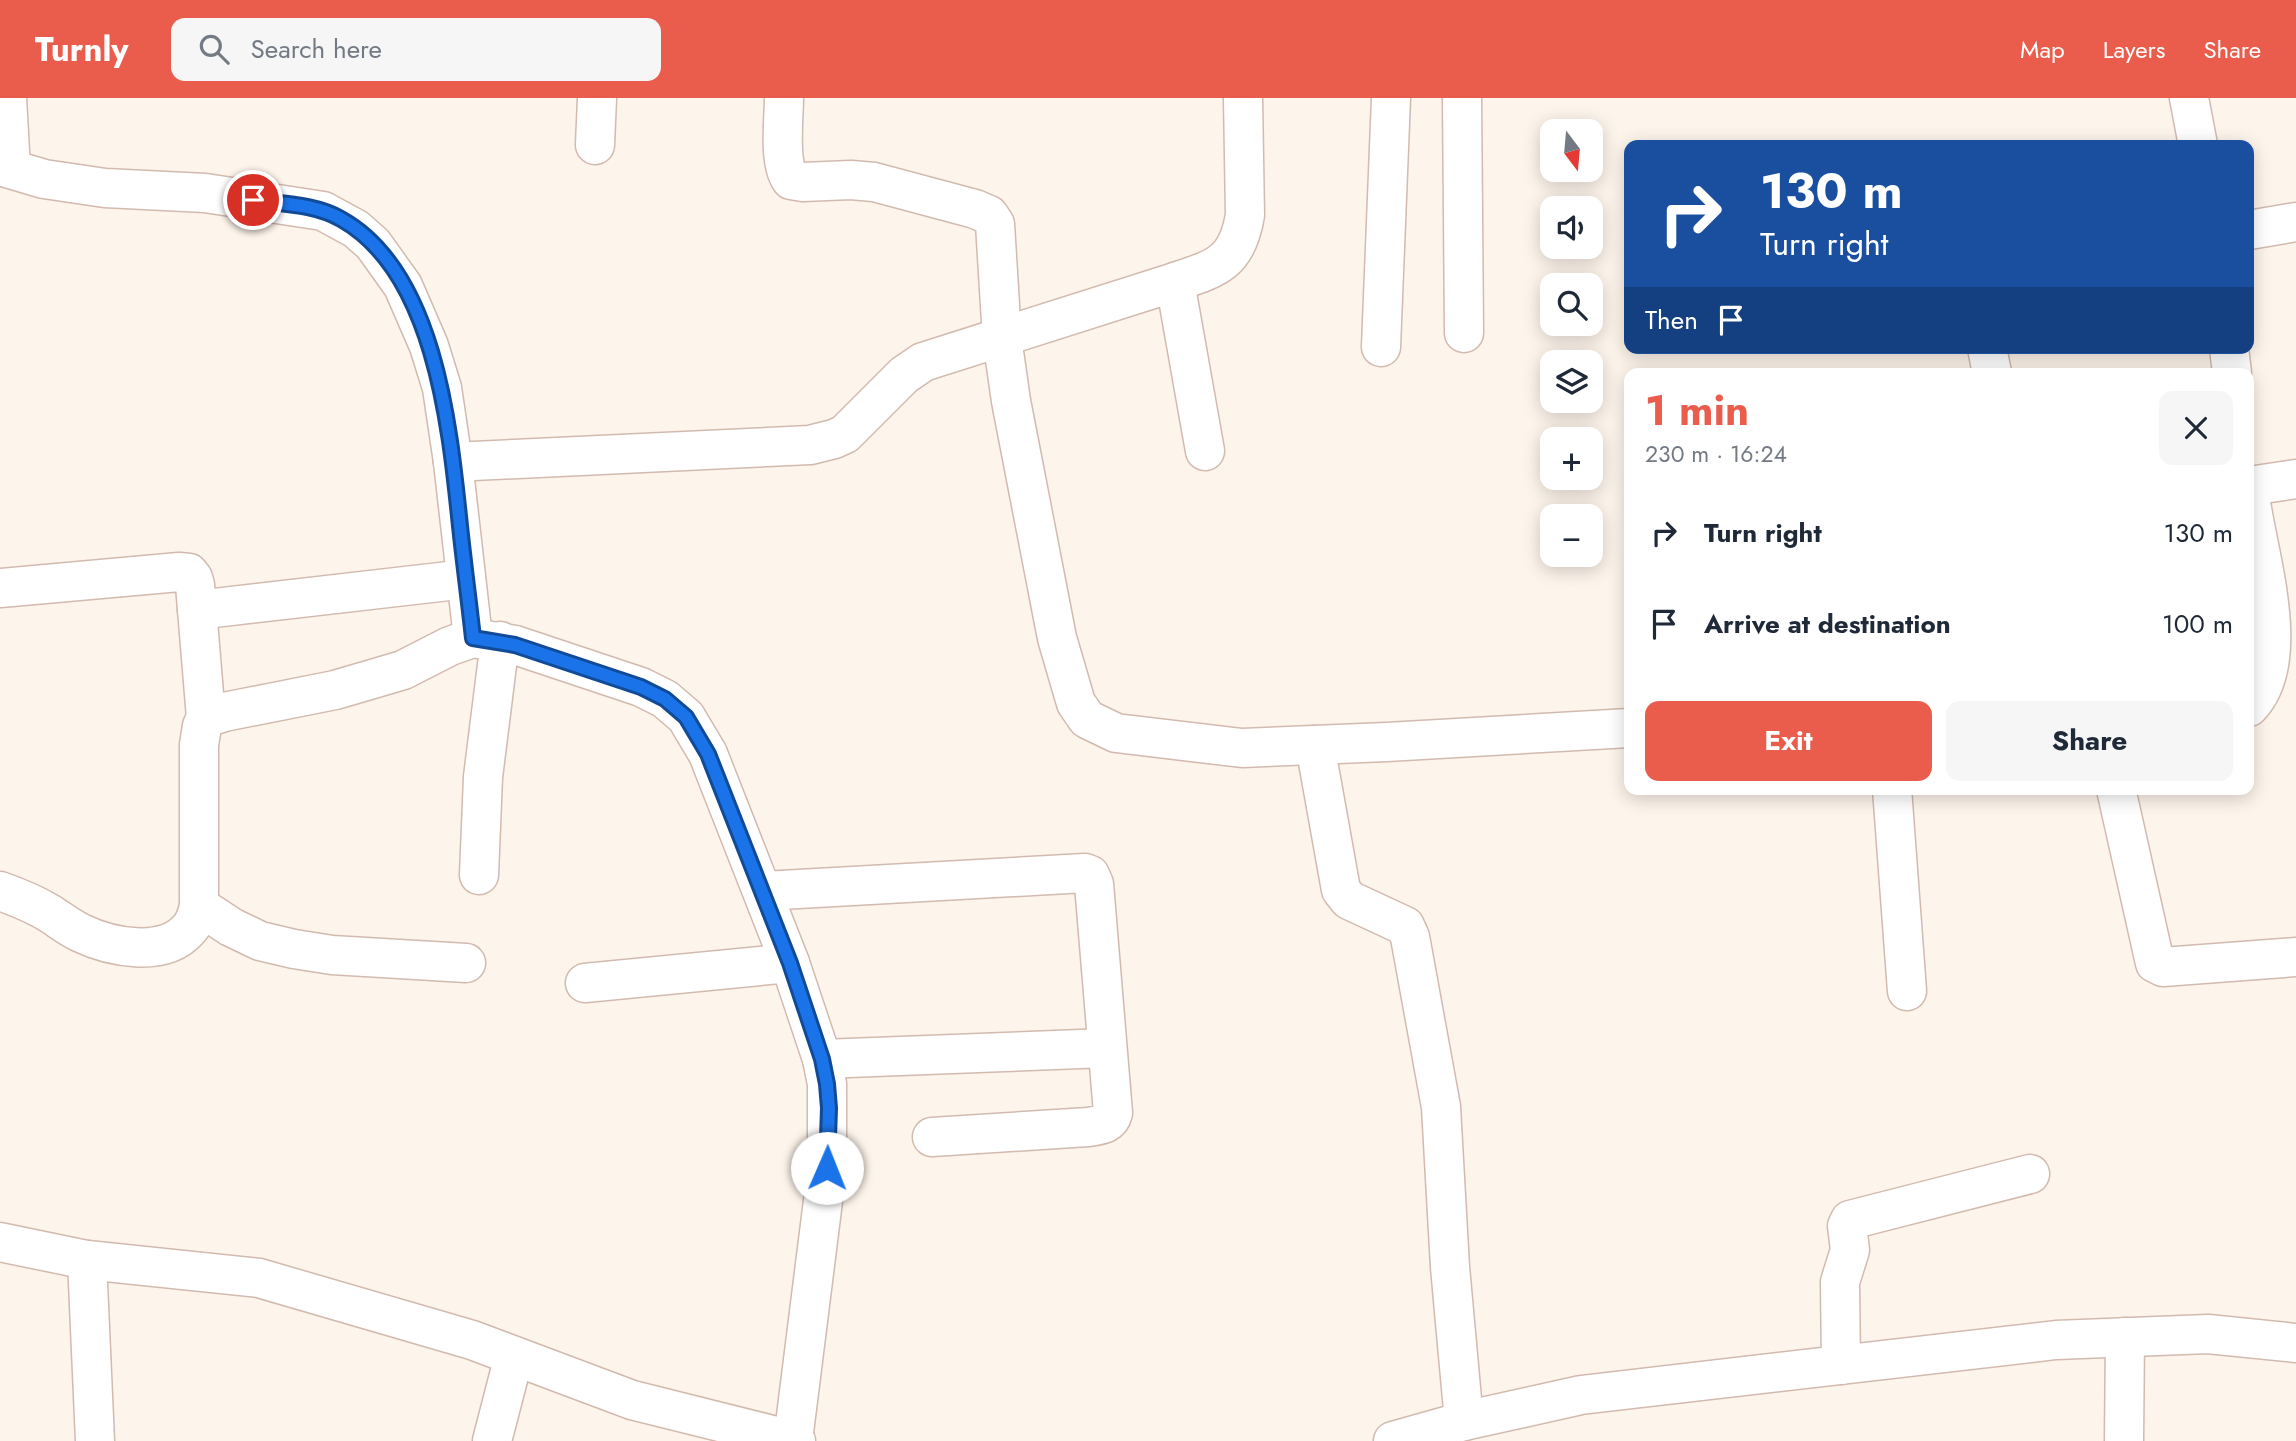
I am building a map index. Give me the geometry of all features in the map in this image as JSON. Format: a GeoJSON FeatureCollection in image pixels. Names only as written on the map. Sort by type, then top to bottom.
{"type":"FeatureCollection","features":[{"type":"Feature","properties":{"kind":"street"},"geometry":{"type":"LineString","coordinates":[[7,98],[5,168],[44,179],[105,188],[205,193],[323,211],[356,229],[373,244],[403,286],[439,378],[453,462],[466,579],[486,639],[479,875]]}},
{"type":"Feature","properties":{"kind":"street"},"geometry":{"type":"LineString","coordinates":[[594,145],[597,98]]}},
{"type":"Feature","properties":{"kind":"street"},"geometry":{"type":"LineString","coordinates":[[784,98],[785,170],[791,180],[874,182],[975,209],[992,219],[996,232],[1002,338],[1011,401],[1065,672],[1081,712],[1087,719],[1116,733],[1242,748],[1624,728]]}},
{"type":"Feature","properties":{"kind":"street"},"geometry":{"type":"LineString","coordinates":[[453,462],[810,445],[824,442],[845,434],[904,374],[923,362],[1214,268],[1236,248],[1245,215],[1243,98]]}},
{"type":"Feature","properties":{"kind":"street"},"geometry":{"type":"LineString","coordinates":[[1381,347],[1391,98]]}},
{"type":"Feature","properties":{"kind":"street"},"geometry":{"type":"LineString","coordinates":[[1462,98],[1464,333]]}},
{"type":"Feature","properties":{"kind":"street"},"geometry":{"type":"LineString","coordinates":[[2189,98],[2196,140]]}},
{"type":"Feature","properties":{"kind":"street"},"geometry":{"type":"LineString","coordinates":[[2254,229],[2296,222]]}},
{"type":"Feature","properties":{"kind":"street"},"geometry":{"type":"LineString","coordinates":[[1175,282],[1205,451]]}},
{"type":"Feature","properties":{"kind":"street"},"geometry":{"type":"LineString","coordinates":[[2254,486],[2296,479]]}},
{"type":"Feature","properties":{"kind":"street"},"geometry":{"type":"LineString","coordinates":[[2254,506],[2284,622],[2267,678],[2254,701]]}},
{"type":"Feature","properties":{"kind":"street"},"geometry":{"type":"LineString","coordinates":[[0,588],[189,573],[195,585],[206,718],[199,745],[199,906],[194,922],[187,932],[177,939],[149,947],[115,944],[87,936],[47,912],[0,891]]}},
{"type":"Feature","properties":{"kind":"street"},"geometry":{"type":"LineString","coordinates":[[197,611],[466,579]]}},
{"type":"Feature","properties":{"kind":"street"},"geometry":{"type":"LineString","coordinates":[[0,1242],[87,1259],[259,1278],[472,1340],[632,1399],[794,1441],[827,1168],[827,1084],[822,1059],[763,891],[708,754],[686,717],[665,699],[641,687],[486,639],[450,646],[403,670],[335,690],[206,718]]}},
{"type":"Feature","properties":{"kind":"street"},"geometry":{"type":"LineString","coordinates":[[1315,745],[1341,890],[1349,900],[1405,926],[1410,937],[1441,1107],[1450,1267],[1464,1421]]}},
{"type":"Feature","properties":{"kind":"street"},"geometry":{"type":"LineString","coordinates":[[1892,795],[1907,991]]}},
{"type":"Feature","properties":{"kind":"street"},"geometry":{"type":"LineString","coordinates":[[2117,795],[2155,963],[2163,967],[2296,957]]}},
{"type":"Feature","properties":{"kind":"street"},"geometry":{"type":"LineString","coordinates":[[763,891],[1088,873],[1094,884],[1113,1112],[1108,1122],[1088,1127],[932,1137]]}},
{"type":"Feature","properties":{"kind":"street"},"geometry":{"type":"LineString","coordinates":[[199,906],[231,927],[260,941],[294,949],[332,955],[466,963]]}},
{"type":"Feature","properties":{"kind":"street"},"geometry":{"type":"LineString","coordinates":[[585,983],[790,963]]}},
{"type":"Feature","properties":{"kind":"street"},"geometry":{"type":"LineString","coordinates":[[822,1059],[1107,1048]]}},
{"type":"Feature","properties":{"kind":"street"},"geometry":{"type":"LineString","coordinates":[[1842,1365],[1840,1282],[1851,1248],[1847,1226],[1850,1220],[2030,1174]]}},
{"type":"Feature","properties":{"kind":"street"},"geometry":{"type":"LineString","coordinates":[[87,1259],[95,1441]]}},
{"type":"Feature","properties":{"kind":"street"},"geometry":{"type":"LineString","coordinates":[[1394,1441],[1464,1421],[1581,1395],[2056,1340],[2208,1334],[2296,1343]]}},
{"type":"Feature","properties":{"kind":"street"},"geometry":{"type":"LineString","coordinates":[[2124,1441],[2125,1337]]}},
{"type":"Feature","properties":{"kind":"street"},"geometry":{"type":"LineString","coordinates":[[492,1441],[514,1356]]}},
{"type":"Feature","properties":{"kind":"route"},"geometry":{"type":"LineString","coordinates":[[253,200],[323,211],[340,219],[373,244],[403,286],[429,346],[442,388],[473,638],[515,645],[641,687],[665,699],[686,717],[708,754],[790,963],[822,1059],[829,1108],[827,1168]]}}]}
